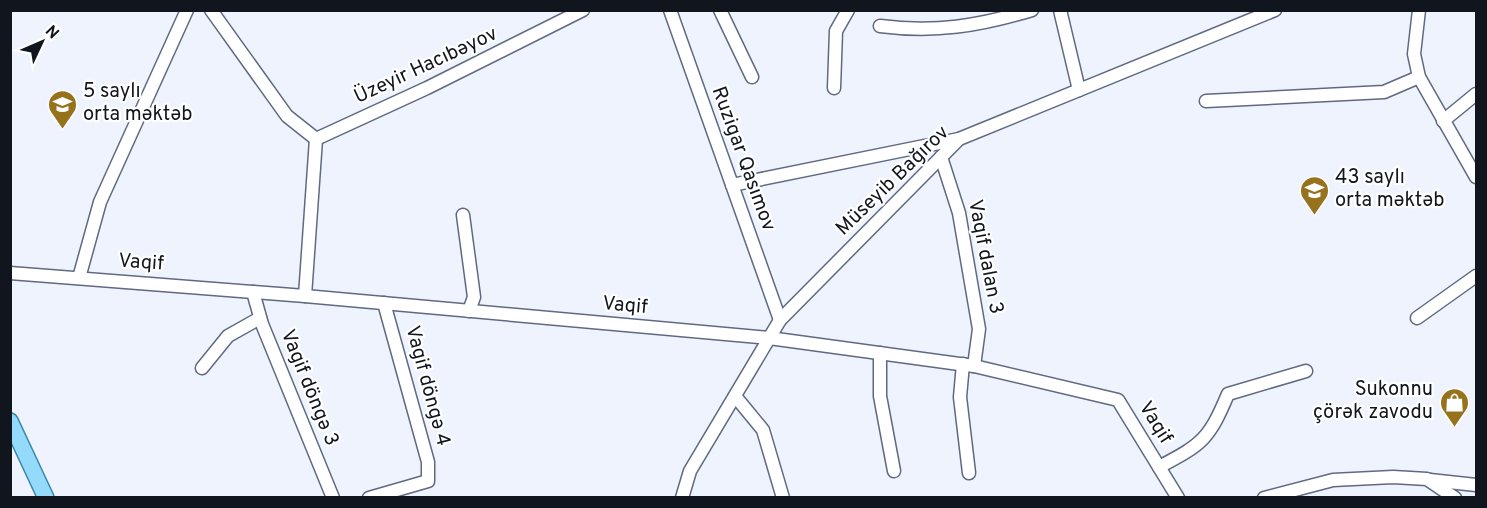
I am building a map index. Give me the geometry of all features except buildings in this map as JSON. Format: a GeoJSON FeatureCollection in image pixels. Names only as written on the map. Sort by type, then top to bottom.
{"type":"FeatureCollection","features":[{"type":"Feature","properties":{"kind":"main road"},"geometry":{"type":"LineString","coordinates":[[10,421],[46,498]]}},
{"type":"Feature","properties":{"kind":"street"},"geometry":{"type":"LineString","coordinates":[[79,278],[100,202],[188,10]]}},
{"type":"Feature","properties":{"kind":"street"},"geometry":{"type":"LineString","coordinates":[[211,10],[287,116],[316,139],[305,296]]}},
{"type":"Feature","properties":{"kind":"street","name":"Üzeyir Hacıbəyov"},"geometry":{"type":"LineString","coordinates":[[316,139],[427,88],[561,16],[583,10]]}},
{"type":"Feature","properties":{"kind":"street","name":"Ruzigar Qasımov"},"geometry":{"type":"LineString","coordinates":[[670,10],[780,320]]}},
{"type":"Feature","properties":{"kind":"street"},"geometry":{"type":"LineString","coordinates":[[720,10],[752,77]]}},
{"type":"Feature","properties":{"kind":"street"},"geometry":{"type":"LineString","coordinates":[[834,88],[836,31],[848,10]]}},
{"type":"Feature","properties":{"kind":"street"},"geometry":{"type":"LineString","coordinates":[[880,26],[916,31],[945,30],[1032,10]]}},
{"type":"Feature","properties":{"kind":"street"},"geometry":{"type":"LineString","coordinates":[[1060,10],[1079,90]]}},
{"type":"Feature","properties":{"kind":"street","name":"Müseyib Bağırov"},"geometry":{"type":"LineString","coordinates":[[682,498],[690,471],[780,320],[959,139],[1275,10]]}},
{"type":"Feature","properties":{"kind":"street"},"geometry":{"type":"LineString","coordinates":[[1419,10],[1414,54],[1419,77],[1476,177]]}},
{"type":"Feature","properties":{"kind":"street"},"geometry":{"type":"LineString","coordinates":[[1206,101],[1384,92],[1419,77]]}},
{"type":"Feature","properties":{"kind":"street"},"geometry":{"type":"LineString","coordinates":[[1443,121],[1476,94]]}},
{"type":"Feature","properties":{"kind":"street"},"geometry":{"type":"LineString","coordinates":[[732,185],[959,139]]}},
{"type":"Feature","properties":{"kind":"street","name":"Vaqif dalan 3"},"geometry":{"type":"LineString","coordinates":[[941,158],[959,213],[979,329],[960,397],[969,473]]}},
{"type":"Feature","properties":{"kind":"street"},"geometry":{"type":"LineString","coordinates":[[463,215],[474,297],[470,311]]}},
{"type":"Feature","properties":{"kind":"street","name":"Vaqif"},"geometry":{"type":"LineString","coordinates":[[10,273],[305,296],[769,338],[968,365],[1118,400],[1178,498]]}},
{"type":"Feature","properties":{"kind":"street"},"geometry":{"type":"LineString","coordinates":[[1417,318],[1476,276]]}},
{"type":"Feature","properties":{"kind":"street","name":"Vagif döngə 3"},"geometry":{"type":"LineString","coordinates":[[253,292],[260,318],[333,498]]}},
{"type":"Feature","properties":{"kind":"street","name":"Vagif döngə 4"},"geometry":{"type":"LineString","coordinates":[[369,498],[428,481],[428,462],[384,303]]}},
{"type":"Feature","properties":{"kind":"street"},"geometry":{"type":"LineString","coordinates":[[202,368],[228,336],[260,318]]}},
{"type":"Feature","properties":{"kind":"street"},"geometry":{"type":"LineString","coordinates":[[880,353],[880,396],[894,471]]}},
{"type":"Feature","properties":{"kind":"street"},"geometry":{"type":"LineString","coordinates":[[1159,467],[1201,443],[1216,424],[1228,394],[1306,371]]}},
{"type":"Feature","properties":{"kind":"street"},"geometry":{"type":"LineString","coordinates":[[735,396],[763,430],[783,498]]}},
{"type":"Feature","properties":{"kind":"street"},"geometry":{"type":"LineString","coordinates":[[1264,498],[1334,480],[1393,477],[1476,485]]}},
{"type":"Feature","properties":{"kind":"street"},"geometry":{"type":"LineString","coordinates":[[1427,479],[1455,498]]}},
{"type":"Feature","properties":{"kind":"place","name":"5 saylı orta məktəb"},"geometry":{"type":"Point","coordinates":[62,130]}},
{"type":"Feature","properties":{"kind":"place","name":"43 saylı orta məktəb"},"geometry":{"type":"Point","coordinates":[1314,216]}},
{"type":"Feature","properties":{"kind":"place","name":"Sukonnu çörək zavodu"},"geometry":{"type":"Point","coordinates":[1454,428]}}]}
